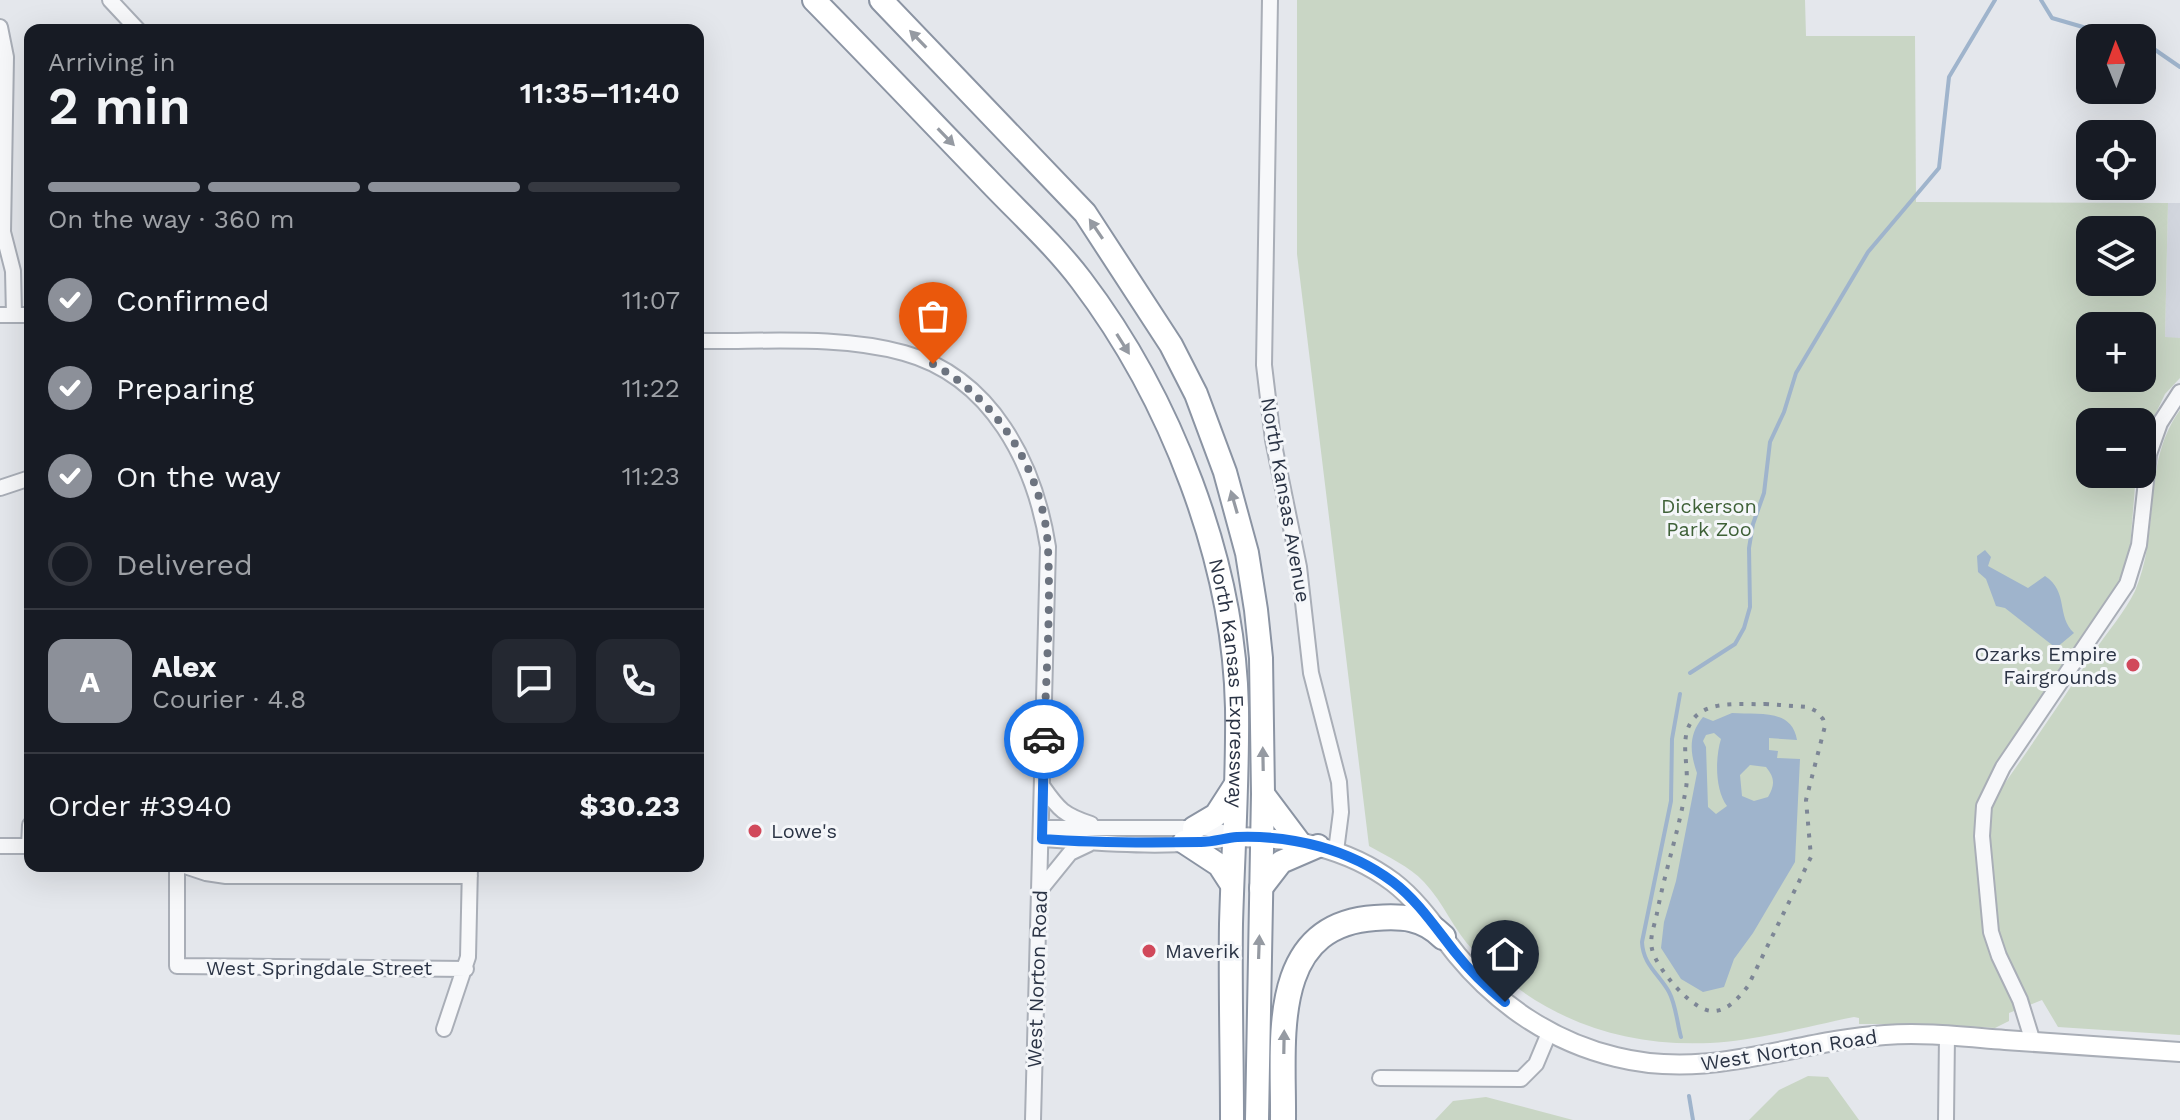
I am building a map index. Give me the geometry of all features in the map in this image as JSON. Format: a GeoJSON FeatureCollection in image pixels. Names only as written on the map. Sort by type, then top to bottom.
{"type":"FeatureCollection","features":[{"type":"Feature","properties":{"kind":"highway","name":"North Kansas Expressway"},"geometry":{"type":"LineString","coordinates":[[814,0],[1080,279],[1127,350],[1177,448],[1206,528],[1220,584],[1233,659],[1237,707],[1232,885],[1232,1120]]}},
{"type":"Feature","properties":{"kind":"highway","name":"North Kansas Expressway"},"geometry":{"type":"LineString","coordinates":[[881,0],[1085,213],[1171,345],[1196,394],[1221,458],[1241,526],[1259,634],[1263,794],[1257,1120]]}},
{"type":"Feature","properties":{"kind":"highway"},"geometry":{"type":"LineString","coordinates":[[1232,885],[1219,865],[1189,835],[1216,815],[1235,786]]}},
{"type":"Feature","properties":{"kind":"highway"},"geometry":{"type":"LineString","coordinates":[[1261,888],[1281,862],[1318,846],[1263,794]]}},
{"type":"Feature","properties":{"kind":"highway"},"geometry":{"type":"LineString","coordinates":[[1283,1120],[1287,992],[1291,979],[1309,950],[1332,929],[1360,919],[1410,917],[1431,926],[1443,937]]}},
{"type":"Feature","properties":{"kind":"main road","name":"West Norton Road"},"geometry":{"type":"LineString","coordinates":[[1234,837],[1262,837],[1318,846],[1369,867],[1396,884],[1421,909],[1467,967],[1490,990],[1549,1033],[1616,1057],[1674,1066],[1729,1062],[1863,1036],[1947,1035],[2180,1052]]}},
{"type":"Feature","properties":{"kind":"street"},"geometry":{"type":"LineString","coordinates":[[110,0],[132,24]]}},
{"type":"Feature","properties":{"kind":"street","name":"North Kansas Avenue"},"geometry":{"type":"LineString","coordinates":[[1270,0],[1263,339],[1269,415],[1299,567],[1311,673],[1339,782],[1341,812],[1318,846]]}},
{"type":"Feature","properties":{"kind":"street"},"geometry":{"type":"LineString","coordinates":[[0,27],[6,57],[2,140],[3,232],[13,271],[7,315]]}},
{"type":"Feature","properties":{"kind":"street"},"geometry":{"type":"LineString","coordinates":[[704,341],[851,345],[892,350],[920,358],[959,380],[992,410],[1020,453],[1039,501],[1048,547],[1042,833]]}},
{"type":"Feature","properties":{"kind":"street"},"geometry":{"type":"LineString","coordinates":[[2033,1042],[2020,1000],[1991,932],[1982,836],[1984,806],[2003,767],[2127,584],[2139,545],[2149,454],[2160,423],[2180,392]]}},
{"type":"Feature","properties":{"kind":"street"},"geometry":{"type":"LineString","coordinates":[[0,488],[24,484]]}},
{"type":"Feature","properties":{"kind":"street"},"geometry":{"type":"LineString","coordinates":[[1043,786],[1059,810],[1106,829]]}},
{"type":"Feature","properties":{"kind":"street","name":"West Norton Road"},"geometry":{"type":"LineString","coordinates":[[1042,833],[1106,829],[1189,835],[1212,842],[1234,837]]}},
{"type":"Feature","properties":{"kind":"street","name":"West Norton Road"},"geometry":{"type":"LineString","coordinates":[[1042,833],[1090,843],[1189,835]]}},
{"type":"Feature","properties":{"kind":"street","name":"West Norton Road"},"geometry":{"type":"LineString","coordinates":[[1033,1120],[1042,833]]}},
{"type":"Feature","properties":{"kind":"street"},"geometry":{"type":"LineString","coordinates":[[1040,890],[1070,853],[1090,843]]}},
{"type":"Feature","properties":{"kind":"street"},"geometry":{"type":"LineString","coordinates":[[0,846],[24,846]]}},
{"type":"Feature","properties":{"kind":"street","name":"West Springdale Street"},"geometry":{"type":"LineString","coordinates":[[177,872],[177,966],[466,969]]}},
{"type":"Feature","properties":{"kind":"street"},"geometry":{"type":"LineString","coordinates":[[203,872],[226,876],[421,872]]}},
{"type":"Feature","properties":{"kind":"street"},"geometry":{"type":"LineString","coordinates":[[444,1029],[466,969],[470,872]]}},
{"type":"Feature","properties":{"kind":"street"},"geometry":{"type":"LineString","coordinates":[[1380,1078],[1521,1079],[1536,1064],[1549,1033]]}},
{"type":"Feature","properties":{"kind":"street"},"geometry":{"type":"LineString","coordinates":[[1946,1120],[1947,1035]]}},
{"type":"Feature","properties":{"kind":"shaded area"},"geometry":{"type":"Polygon","coordinates":[[[2168,203],[2180,203],[2180,338],[2165,338],[2168,203]]]}},
{"type":"Feature","properties":{"kind":"green space","name":"Dickerson Park Zoo"},"geometry":{"type":"Polygon","coordinates":[[[1297,0],[1805,0],[1806,36],[1915,36],[1916,202],[2168,203],[2165,337],[2180,338],[2180,378],[2165,394],[2156,413],[2156,408],[2076,408],[2076,488],[2135,488],[2130,548],[2115,589],[2006,753],[1998,793],[2135,591],[2148,545],[2160,453],[2180,410],[2180,1035],[2058,1027],[2042,1000],[2009,1013],[2009,1021],[1995,1028],[1859,1024],[1859,1018],[1854,1017],[1782,1033],[1710,1043],[1643,1040],[1611,1033],[1553,1010],[1499,974],[1467,943],[1418,876],[1369,846],[1297,254],[1297,0]]]}},
{"type":"Feature","properties":{"kind":"green space"},"geometry":{"type":"Polygon","coordinates":[[[1808,1076],[1828,1077],[1859,1120],[1749,1120],[1779,1090],[1808,1076]]]}},
{"type":"Feature","properties":{"kind":"green space"},"geometry":{"type":"Polygon","coordinates":[[[1486,1097],[1573,1120],[1435,1120],[1453,1101],[1486,1097]]]}},
{"type":"Feature","properties":{"kind":"water"},"geometry":{"type":"Polygon","coordinates":[[[1985,550],[1991,557],[1988,566],[2028,588],[2045,576],[2052,582],[2060,597],[2065,619],[2074,633],[2056,648],[2005,608],[1996,606],[1986,579],[1978,572],[1977,556],[1985,550]]]}},
{"type":"Feature","properties":{"kind":"water"},"geometry":{"type":"Polygon","coordinates":[[[1732,713],[1781,718],[1794,730],[1797,740],[1769,738],[1769,750],[1778,751],[1777,758],[1800,759],[1795,862],[1734,959],[1724,987],[1703,992],[1681,979],[1661,948],[1697,773],[1692,751],[1693,737],[1703,717],[1713,721],[1732,713]],[[1714,733],[1706,735],[1703,741],[1706,747],[1708,807],[1716,814],[1727,806],[1717,774],[1721,739],[1714,733]],[[1750,765],[1740,775],[1742,796],[1754,801],[1768,797],[1773,785],[1771,775],[1766,767],[1750,765]]]}},
{"type":"Feature","properties":{"kind":"waterway"},"geometry":{"type":"LineString","coordinates":[[1690,673],[1735,644],[1744,628],[1750,607],[1749,548],[1753,524],[1764,493],[1770,442],[1784,412],[1796,373],[1868,252],[1939,168],[1949,77],[1995,0]]}},
{"type":"Feature","properties":{"kind":"waterway"},"geometry":{"type":"LineString","coordinates":[[2041,0],[2052,18],[2076,25]]}},
{"type":"Feature","properties":{"kind":"waterway"},"geometry":{"type":"LineString","coordinates":[[2156,50],[2180,67]]}},
{"type":"Feature","properties":{"kind":"waterway"},"geometry":{"type":"LineString","coordinates":[[1680,694],[1672,739],[1671,801],[1642,942],[1648,963],[1671,997],[1681,1037]]}},
{"type":"Feature","properties":{"kind":"waterway"},"geometry":{"type":"LineString","coordinates":[[1689,1096],[1693,1120]]}},
{"type":"Feature","properties":{"kind":"railway"},"geometry":{"type":"LineString","coordinates":[[1728,704],[1765,704],[1808,707],[1823,719],[1825,726],[1806,800],[1811,857],[1748,986],[1725,1008],[1706,1010],[1687,998],[1668,978],[1651,945],[1686,788],[1685,742],[1695,717],[1710,708],[1728,704]]}},
{"type":"Feature","properties":{"kind":"way so far"},"geometry":{"type":"LineString","coordinates":[[933,364],[959,380],[992,410],[1020,453],[1044,517],[1048,547],[1044,739]]}},
{"type":"Feature","properties":{"kind":"place","name":"Ozarks Empire Fairgrounds"},"geometry":{"type":"Point","coordinates":[2133,665]}},
{"type":"Feature","properties":{"kind":"place","name":"Lowe's"},"geometry":{"type":"Point","coordinates":[755,831]}},
{"type":"Feature","properties":{"kind":"place","name":"Maverik"},"geometry":{"type":"Point","coordinates":[1149,951]}},
{"type":"Feature","properties":{"kind":"route"},"geometry":{"type":"LineString","coordinates":[[1044,739],[1042,839],[1090,843],[1212,842],[1234,837],[1262,837],[1336,851],[1396,884],[1421,909],[1467,967],[1505,1002]]}}]}
